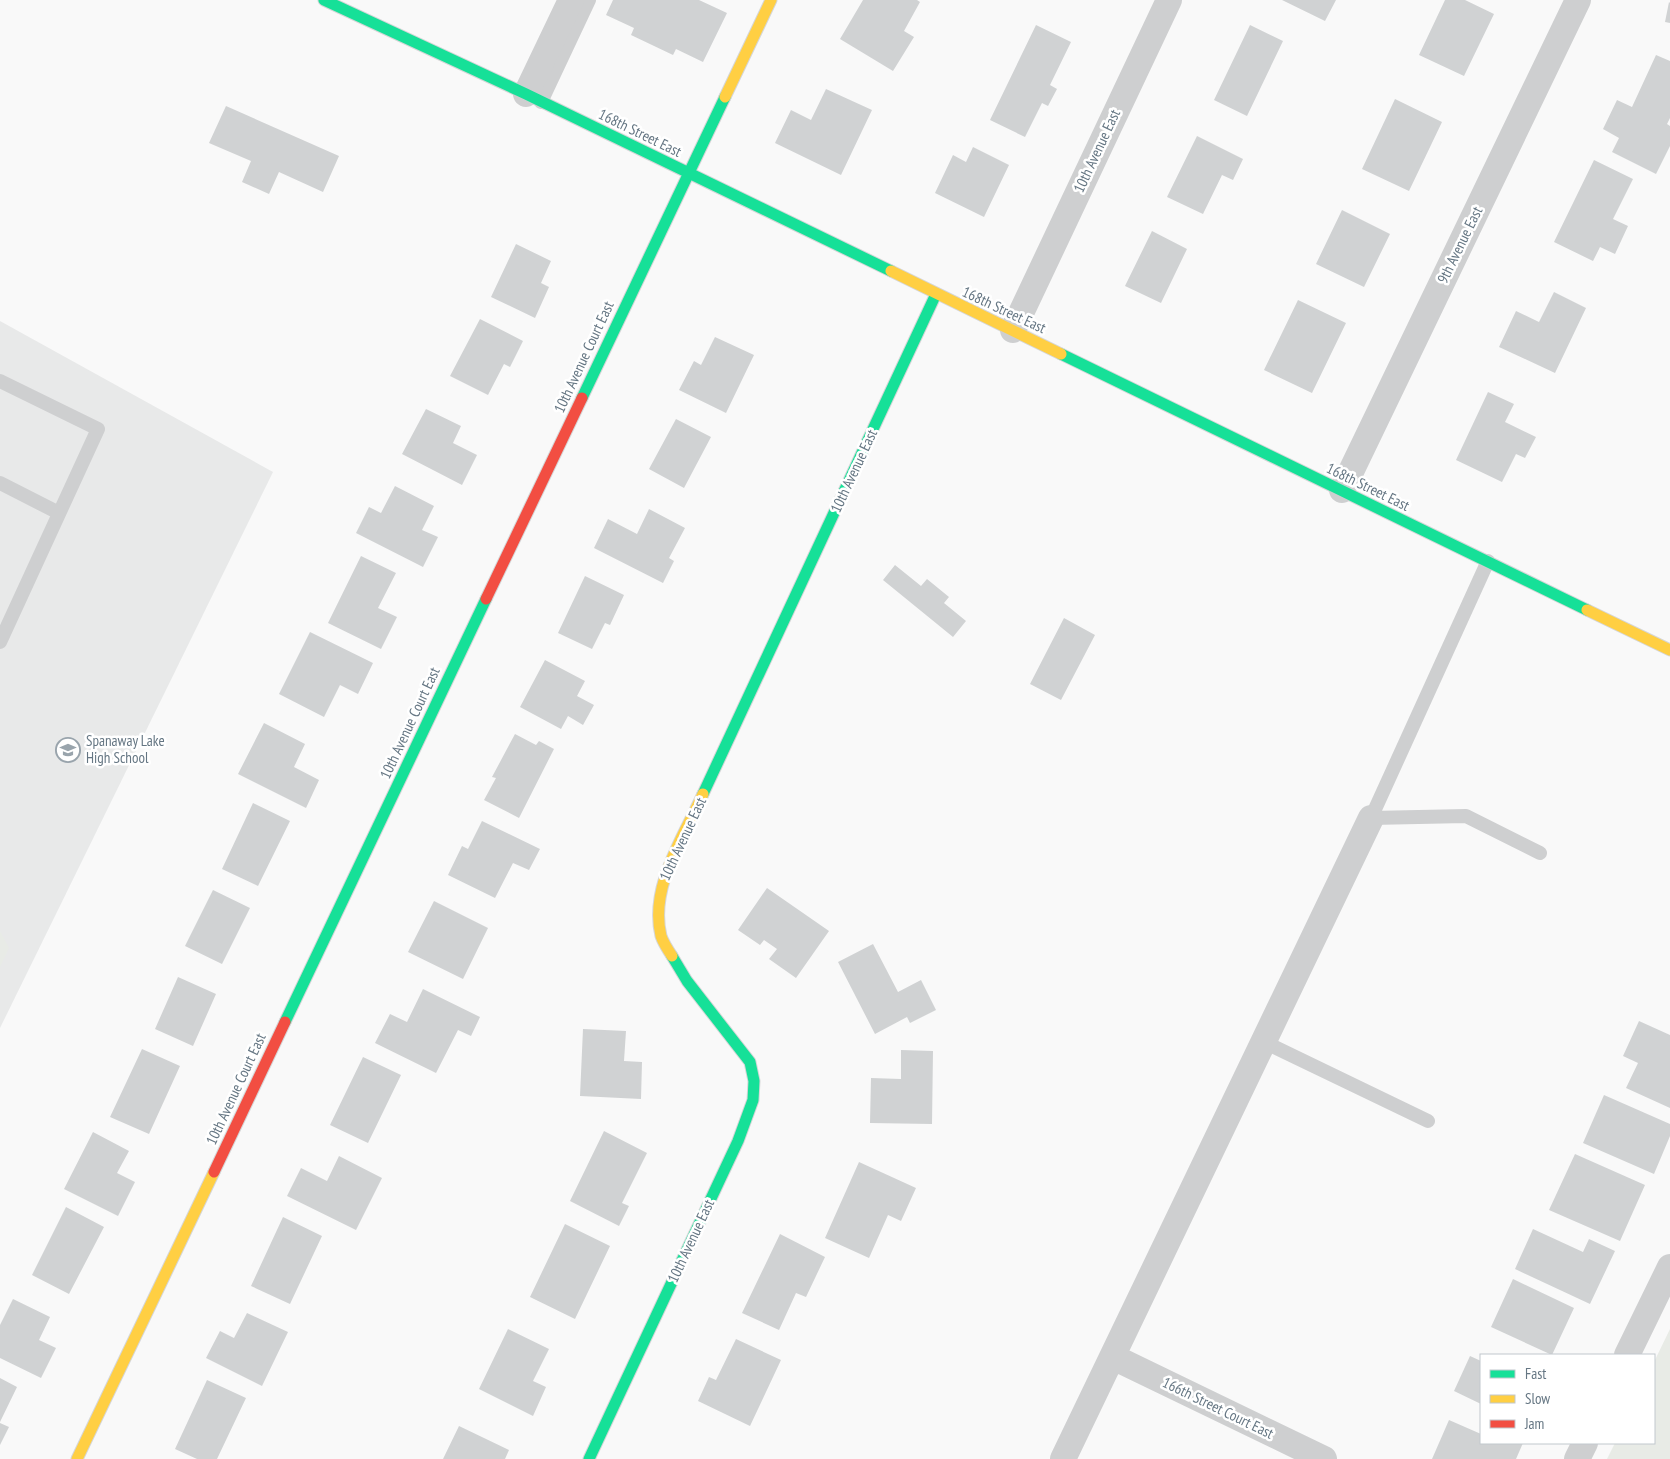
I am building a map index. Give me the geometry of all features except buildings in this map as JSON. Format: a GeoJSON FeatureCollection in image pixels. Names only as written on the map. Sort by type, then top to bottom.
{"type":"FeatureCollection","features":[{"type":"Feature","properties":{"kind":"street","name":"168th Street East"},"geometry":{"type":"LineString","coordinates":[[324,0],[688,172],[1670,650]]}},
{"type":"Feature","properties":{"kind":"street"},"geometry":{"type":"LineString","coordinates":[[534,98],[570,0]]}},
{"type":"Feature","properties":{"kind":"street","name":"10th Avenue Court East"},"geometry":{"type":"LineString","coordinates":[[77,1459],[771,0]]}},
{"type":"Feature","properties":{"kind":"street","name":"10th Avenue East"},"geometry":{"type":"LineString","coordinates":[[1013,330],[1168,0]]}},
{"type":"Feature","properties":{"kind":"street","name":"9th Avenue East"},"geometry":{"type":"LineString","coordinates":[[1342,490],[1578,0]]}},
{"type":"Feature","properties":{"kind":"street","name":"10th Avenue East"},"geometry":{"type":"LineString","coordinates":[[589,1459],[738,1141],[752,1100],[754,1081],[750,1062],[687,981],[661,937],[658,911],[661,885],[936,294]]}},
{"type":"Feature","properties":{"kind":"street"},"geometry":{"type":"LineString","coordinates":[[1063,1459],[1371,818]]}},
{"type":"Feature","properties":{"kind":"street"},"geometry":{"type":"LineString","coordinates":[[1627,1354],[1670,1267]]}},
{"type":"Feature","properties":{"kind":"street","name":"166th Street Court East"},"geometry":{"type":"LineString","coordinates":[[1113,1357],[1324,1459]]}},
{"type":"Feature","properties":{"kind":"street"},"geometry":{"type":"LineString","coordinates":[[1577,1459],[1584,1444]]}},
{"type":"Feature","properties":{"kind":"lane"},"geometry":{"type":"LineString","coordinates":[[534,98],[590,0]]}},
{"type":"Feature","properties":{"kind":"lane"},"geometry":{"type":"LineString","coordinates":[[0,381],[98,429],[0,642]]}},
{"type":"Feature","properties":{"kind":"lane"},"geometry":{"type":"LineString","coordinates":[[0,484],[59,512]]}},
{"type":"Feature","properties":{"kind":"lane"},"geometry":{"type":"LineString","coordinates":[[1488,562],[1371,818],[1466,816],[1540,853]]}},
{"type":"Feature","properties":{"kind":"lane"},"geometry":{"type":"LineString","coordinates":[[1264,1042],[1428,1121]]}},
{"type":"Feature","properties":{"kind":"shaded area","name":"Spanaway Lake High School"},"geometry":{"type":"Polygon","coordinates":[[[0,321],[273,472],[0,1028],[0,321]]]}},
{"type":"Feature","properties":{"kind":"shaded area"},"geometry":{"type":"Polygon","coordinates":[[[0,931],[9,948],[0,967],[0,931]]]}},
{"type":"Feature","properties":{"kind":"shaded area"},"geometry":{"type":"Polygon","coordinates":[[[1670,1329],[1670,1459],[1607,1459],[1614,1444],[1655,1444],[1655,1360],[1670,1329]]]}},
{"type":"Feature","properties":{"kind":"traffic: fast"},"geometry":{"type":"LineString","coordinates":[[324,0],[526,94],[891,271]]}},
{"type":"Feature","properties":{"kind":"traffic: fast"},"geometry":{"type":"LineString","coordinates":[[582,398],[725,97]]}},
{"type":"Feature","properties":{"kind":"traffic: fast"},"geometry":{"type":"LineString","coordinates":[[703,794],[936,294]]}},
{"type":"Feature","properties":{"kind":"traffic: fast"},"geometry":{"type":"LineString","coordinates":[[1061,354],[1587,610]]}},
{"type":"Feature","properties":{"kind":"traffic: fast"},"geometry":{"type":"LineString","coordinates":[[285,1022],[486,599]]}},
{"type":"Feature","properties":{"kind":"traffic: fast"},"geometry":{"type":"LineString","coordinates":[[589,1459],[738,1141],[753,1100],[754,1081],[750,1062],[687,981],[672,956]]}},
{"type":"Feature","properties":{"kind":"traffic: slow"},"geometry":{"type":"LineString","coordinates":[[725,97],[771,0]]}},
{"type":"Feature","properties":{"kind":"traffic: slow"},"geometry":{"type":"LineString","coordinates":[[891,271],[1061,354]]}},
{"type":"Feature","properties":{"kind":"traffic: slow"},"geometry":{"type":"LineString","coordinates":[[1587,610],[1670,650]]}},
{"type":"Feature","properties":{"kind":"traffic: slow"},"geometry":{"type":"LineString","coordinates":[[672,956],[661,936],[659,918],[660,899],[670,862],[703,794]]}},
{"type":"Feature","properties":{"kind":"traffic: slow"},"geometry":{"type":"LineString","coordinates":[[77,1459],[214,1172]]}},
{"type":"Feature","properties":{"kind":"traffic: jam"},"geometry":{"type":"LineString","coordinates":[[486,599],[582,398]]}},
{"type":"Feature","properties":{"kind":"traffic: jam"},"geometry":{"type":"LineString","coordinates":[[214,1172],[285,1022]]}},
{"type":"Feature","properties":{"kind":"place","name":"Spanaway Lake High School"},"geometry":{"type":"Point","coordinates":[68,750]}}]}
